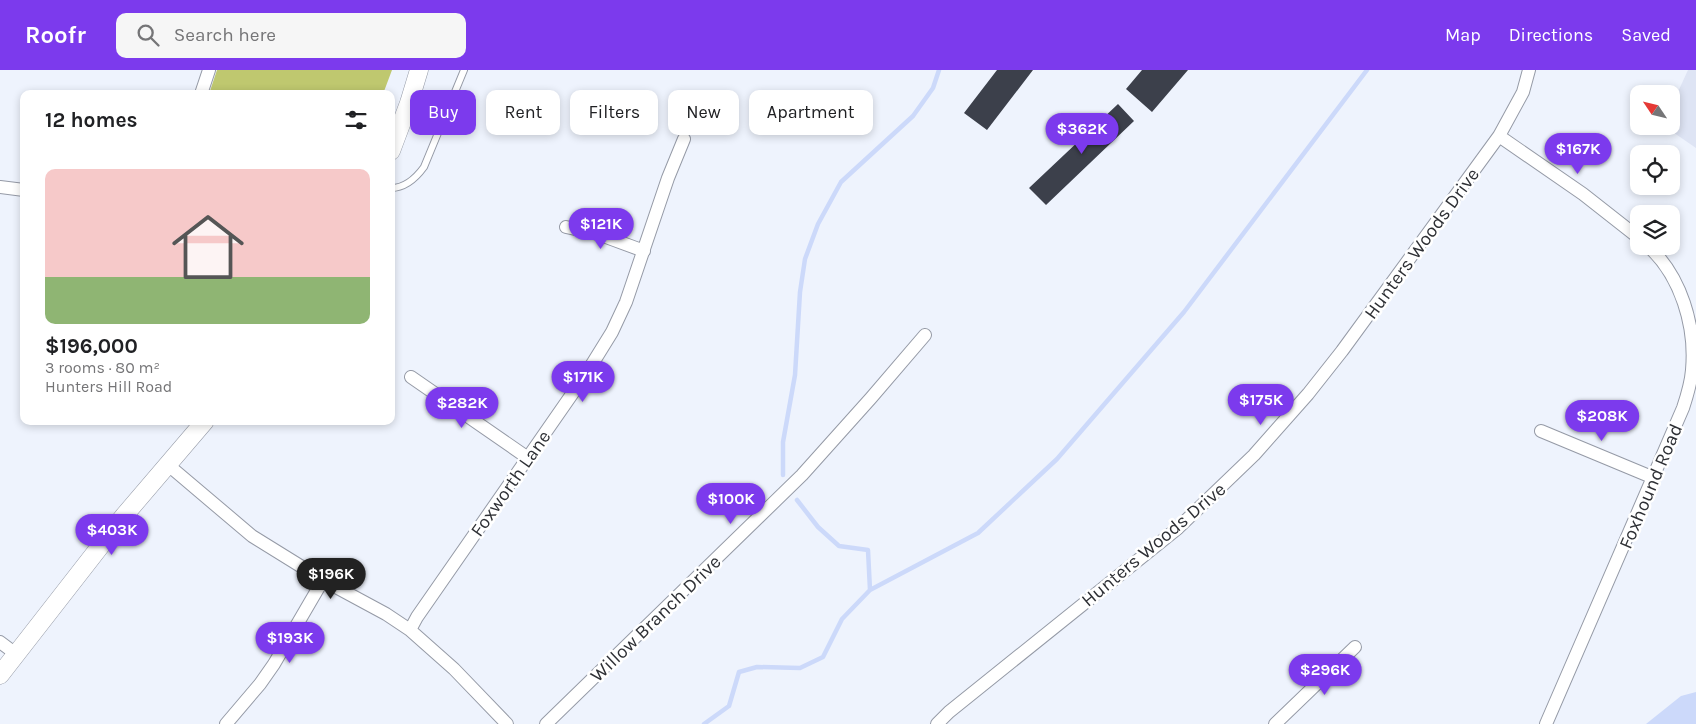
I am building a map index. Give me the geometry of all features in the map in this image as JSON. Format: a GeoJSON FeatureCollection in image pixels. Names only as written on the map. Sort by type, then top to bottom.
{"type":"FeatureCollection","features":[{"type":"Feature","properties":{"kind":"street"},"geometry":{"type":"LineString","coordinates":[[203,90],[209,70]]}},
{"type":"Feature","properties":{"kind":"street"},"geometry":{"type":"LineString","coordinates":[[395,140],[419,70]]}},
{"type":"Feature","properties":{"kind":"street","name":"Hunters Woods Drive"},"geometry":{"type":"LineString","coordinates":[[937,724],[949,712],[1178,528],[1254,455],[1342,352],[1499,136],[1523,92],[1529,70]]}},
{"type":"Feature","properties":{"kind":"street"},"geometry":{"type":"LineString","coordinates":[[1499,136],[1583,194],[1630,231]]}},
{"type":"Feature","properties":{"kind":"street","name":"Foxworth Lane"},"geometry":{"type":"LineString","coordinates":[[410,630],[417,617],[586,374],[612,332],[626,302],[668,178],[684,139]]}},
{"type":"Feature","properties":{"kind":"street"},"geometry":{"type":"LineString","coordinates":[[0,187],[20,190]]}},
{"type":"Feature","properties":{"kind":"street"},"geometry":{"type":"LineString","coordinates":[[566,227],[598,234],[644,251]]}},
{"type":"Feature","properties":{"kind":"street","name":"Foxhound Road"},"geometry":{"type":"LineString","coordinates":[[1546,724],[1654,478],[1690,386],[1693,360],[1690,321],[1677,283],[1665,263],[1657,255]]}},
{"type":"Feature","properties":{"kind":"street","name":"Willow Branch Drive"},"geometry":{"type":"LineString","coordinates":[[546,724],[802,475],[872,398],[925,335]]}},
{"type":"Feature","properties":{"kind":"street"},"geometry":{"type":"LineString","coordinates":[[411,377],[528,458]]}},
{"type":"Feature","properties":{"kind":"street"},"geometry":{"type":"LineString","coordinates":[[0,675],[115,526],[201,425]]}},
{"type":"Feature","properties":{"kind":"street"},"geometry":{"type":"LineString","coordinates":[[1541,431],[1654,478]]}},
{"type":"Feature","properties":{"kind":"street"},"geometry":{"type":"LineString","coordinates":[[167,464],[252,536],[323,580],[386,614],[410,630],[454,669],[507,724]]}},
{"type":"Feature","properties":{"kind":"street"},"geometry":{"type":"LineString","coordinates":[[226,724],[260,684],[274,664],[323,580]]}},
{"type":"Feature","properties":{"kind":"street"},"geometry":{"type":"LineString","coordinates":[[0,642],[16,654]]}},
{"type":"Feature","properties":{"kind":"street"},"geometry":{"type":"LineString","coordinates":[[1275,724],[1355,647]]}},
{"type":"Feature","properties":{"kind":"lane"},"geometry":{"type":"LineString","coordinates":[[395,187],[405,186],[418,176],[424,167],[464,70]]}},
{"type":"Feature","properties":{"kind":"shaded area"},"geometry":{"type":"Polygon","coordinates":[[[1688,70],[1696,70],[1696,148],[1677,135],[1680,135],[1680,87],[1688,70]]]}},
{"type":"Feature","properties":{"kind":"green space"},"geometry":{"type":"Polygon","coordinates":[[[217,70],[392,70],[384,90],[210,90],[217,70]]]}},
{"type":"Feature","properties":{"kind":"water"},"geometry":{"type":"Polygon","coordinates":[[[1696,692],[1696,724],[1646,724],[1681,696],[1696,692]]]}},
{"type":"Feature","properties":{"kind":"building"},"geometry":{"type":"Polygon","coordinates":[[[997,70],[1033,70],[987,130],[964,113],[997,70]]]}},
{"type":"Feature","properties":{"kind":"building"},"geometry":{"type":"Polygon","coordinates":[[[1142,70],[1188,70],[1152,112],[1126,89],[1142,70]]]}},
{"type":"Feature","properties":{"kind":"building"},"geometry":{"type":"Polygon","coordinates":[[[1118,104],[1134,121],[1046,205],[1029,188],[1118,104]]]}},
{"type":"Feature","properties":{"kind":"waterway"},"geometry":{"type":"LineString","coordinates":[[783,475],[783,442],[795,375],[800,292],[805,259],[818,224],[841,182],[913,116],[933,88],[939,70]]}},
{"type":"Feature","properties":{"kind":"waterway"},"geometry":{"type":"LineString","coordinates":[[704,724],[729,706],[739,672],[757,667],[800,668],[823,657],[842,619],[870,590],[978,533],[1057,459],[1184,312],[1367,70]]}},
{"type":"Feature","properties":{"kind":"waterway"},"geometry":{"type":"LineString","coordinates":[[797,500],[818,527],[839,546],[868,550],[870,590]]}}]}
